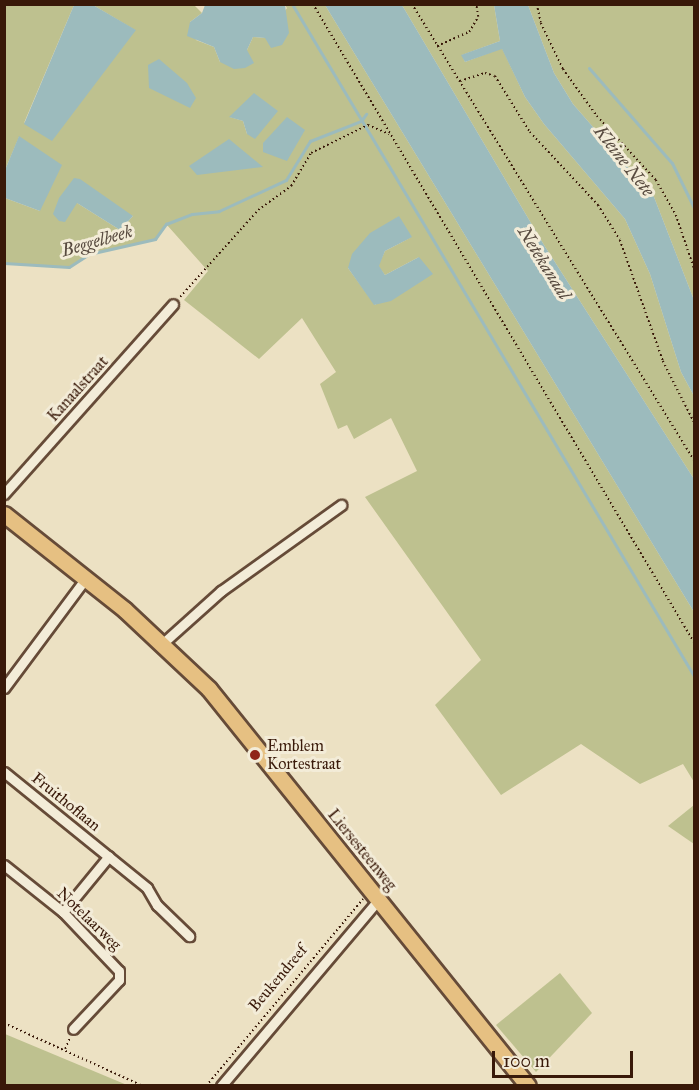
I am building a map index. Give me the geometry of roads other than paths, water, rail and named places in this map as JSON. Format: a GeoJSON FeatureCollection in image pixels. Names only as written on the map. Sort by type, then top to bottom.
{"type":"FeatureCollection","features":[{"type":"Feature","properties":{"kind":"main road","name":"Liersesteenweg"},"geometry":{"type":"LineString","coordinates":[[4,514],[86,578],[162,643],[375,894],[528,1086]]}},
{"type":"Feature","properties":{"kind":"street","name":"Kanaalstraat"},"geometry":{"type":"LineString","coordinates":[[4,494],[173,304]]}},
{"type":"Feature","properties":{"kind":"street"},"geometry":{"type":"LineString","coordinates":[[162,643],[221,591],[341,505]]}},
{"type":"Feature","properties":{"kind":"street"},"geometry":{"type":"LineString","coordinates":[[4,688],[86,578]]}},
{"type":"Feature","properties":{"kind":"street","name":"Fruithoflaan"},"geometry":{"type":"LineString","coordinates":[[4,772],[147,888],[157,905],[189,936]]}},
{"type":"Feature","properties":{"kind":"street"},"geometry":{"type":"LineString","coordinates":[[63,912],[109,856]]}},
{"type":"Feature","properties":{"kind":"street","name":"Notelaarweg"},"geometry":{"type":"LineString","coordinates":[[4,865],[63,912],[101,950],[120,977],[73,1029]]}},
{"type":"Feature","properties":{"kind":"street","name":"Beukendreef"},"geometry":{"type":"LineString","coordinates":[[221,1086],[375,894]]}},
{"type":"Feature","properties":{"kind":"water"},"geometry":{"type":"Polygon","coordinates":[[[74,5],[93,5],[136,30],[52,141],[24,124],[74,5]]]}},
{"type":"Feature","properties":{"kind":"water"},"geometry":{"type":"Polygon","coordinates":[[[205,5],[285,5],[289,33],[282,45],[271,48],[265,38],[253,37],[247,50],[254,63],[245,68],[234,69],[220,62],[214,47],[187,36],[190,22],[202,13],[205,5]]]}},
{"type":"Feature","properties":{"kind":"water","name":"Netekanaal"},"geometry":{"type":"Polygon","coordinates":[[[325,5],[402,5],[544,245],[694,479],[694,612],[325,5]]]}},
{"type":"Feature","properties":{"kind":"water"},"geometry":{"type":"Polygon","coordinates":[[[494,5],[528,5],[554,73],[573,104],[654,197],[694,300],[694,396],[681,372],[650,274],[625,219],[544,124],[525,97],[502,49],[465,62],[461,55],[500,41],[494,5]]]}},
{"type":"Feature","properties":{"kind":"water"},"geometry":{"type":"Polygon","coordinates":[[[159,59],[187,83],[196,98],[190,108],[149,88],[148,65],[159,59]]]}},
{"type":"Feature","properties":{"kind":"water"},"geometry":{"type":"Polygon","coordinates":[[[254,93],[278,111],[255,139],[247,134],[243,121],[229,117],[254,93]]]}},
{"type":"Feature","properties":{"kind":"water"},"geometry":{"type":"Polygon","coordinates":[[[287,117],[305,130],[287,161],[263,152],[263,143],[287,117]]]}},
{"type":"Feature","properties":{"kind":"water"},"geometry":{"type":"Polygon","coordinates":[[[19,136],[62,165],[40,211],[5,198],[5,170],[19,136]]]}},
{"type":"Feature","properties":{"kind":"water"},"geometry":{"type":"Polygon","coordinates":[[[229,139],[263,167],[197,175],[189,166],[229,139]]]}},
{"type":"Feature","properties":{"kind":"water"},"geometry":{"type":"Polygon","coordinates":[[[74,178],[80,179],[133,216],[120,230],[77,203],[65,222],[59,221],[53,214],[59,198],[74,178]]]}},
{"type":"Feature","properties":{"kind":"water"},"geometry":{"type":"Polygon","coordinates":[[[399,216],[412,237],[385,251],[379,266],[385,275],[419,257],[433,274],[391,301],[374,305],[348,268],[352,254],[370,233],[399,216]]]}},
{"type":"Feature","properties":{"kind":"waterway"},"geometry":{"type":"LineString","coordinates":[[292,4],[694,676]]}},
{"type":"Feature","properties":{"kind":"waterway"},"geometry":{"type":"LineString","coordinates":[[589,68],[672,163],[694,208]]}},
{"type":"Feature","properties":{"kind":"waterway","name":"Beggelbeek"},"geometry":{"type":"LineString","coordinates":[[4,263],[69,267],[89,254],[155,239],[166,224],[192,214],[219,211],[286,180],[310,141],[361,121],[366,114]]}},
{"type":"Feature","properties":{"kind":"place","name":"Emblem Kortestraat"},"geometry":{"type":"Point","coordinates":[255,755]}},
{"type":"Feature","properties":{"kind":"water label","name":"Kleine Nete"},"geometry":{"type":"Point","coordinates":[624,161]}}]}
